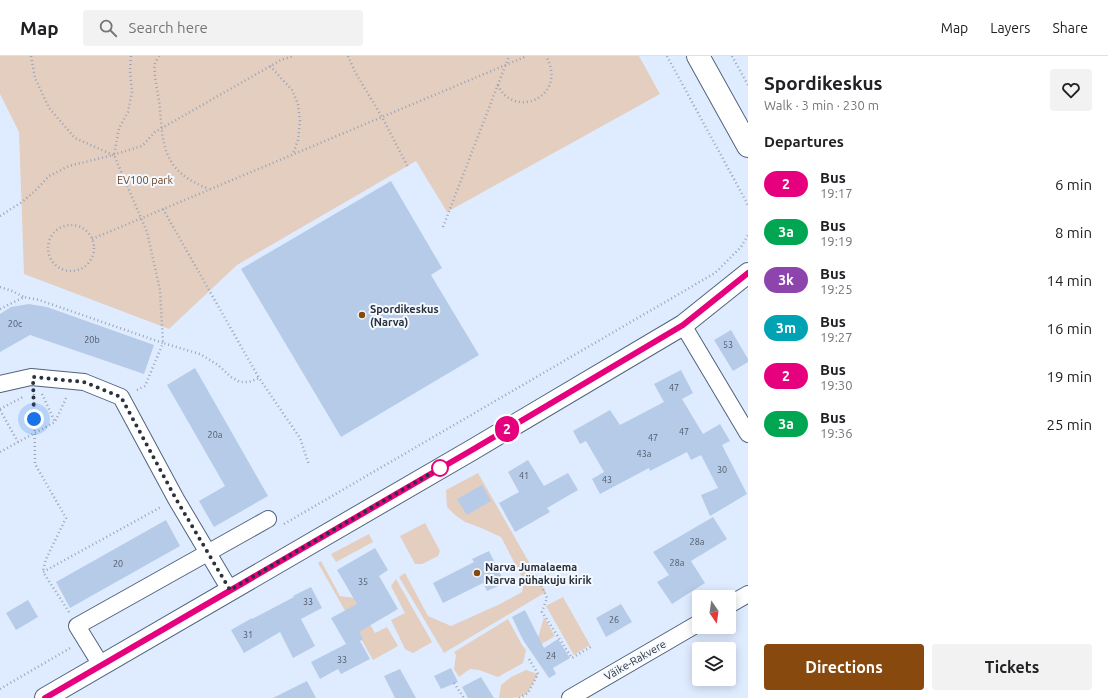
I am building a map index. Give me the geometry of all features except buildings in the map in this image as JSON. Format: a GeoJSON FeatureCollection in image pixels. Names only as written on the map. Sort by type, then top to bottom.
{"type":"FeatureCollection","features":[{"type":"Feature","properties":{"kind":"main road"},"geometry":{"type":"LineString","coordinates":[[698,56],[748,146]]}},
{"type":"Feature","properties":{"kind":"street"},"geometry":{"type":"LineString","coordinates":[[45,698],[472,450],[683,325],[748,273]]}},
{"type":"Feature","properties":{"kind":"street"},"geometry":{"type":"LineString","coordinates":[[683,325],[748,434]]}},
{"type":"Feature","properties":{"kind":"street"},"geometry":{"type":"LineString","coordinates":[[0,384],[33,384],[74,381],[84,382],[121,397],[176,499],[230,590]]}},
{"type":"Feature","properties":{"kind":"street"},"geometry":{"type":"LineString","coordinates":[[101,665],[81,633],[208,552],[274,523]]}},
{"type":"Feature","properties":{"kind":"street"},"geometry":{"type":"LineString","coordinates":[[736,601],[748,594]]}},
{"type":"Feature","properties":{"kind":"street","name":"Väike-Rakvere"},"geometry":{"type":"LineString","coordinates":[[570,698],[692,627]]}},
{"type":"Feature","properties":{"kind":"path"},"geometry":{"type":"LineString","coordinates":[[31,56],[35,78],[49,108],[75,138],[114,155]]}},
{"type":"Feature","properties":{"kind":"path"},"geometry":{"type":"LineString","coordinates":[[121,397],[145,386],[163,343],[160,290],[147,232],[114,155],[118,128],[128,112],[132,92],[130,70],[131,56]]}},
{"type":"Feature","properties":{"kind":"path"},"geometry":{"type":"LineString","coordinates":[[159,56],[155,64],[164,146],[172,163],[186,177],[209,190]]}},
{"type":"Feature","properties":{"kind":"path"},"geometry":{"type":"LineString","coordinates":[[0,216],[22,202],[49,176],[69,166],[114,155],[142,146],[155,132],[270,66],[293,56]]}},
{"type":"Feature","properties":{"kind":"path"},"geometry":{"type":"LineString","coordinates":[[348,56],[355,72],[382,117],[408,167]]}},
{"type":"Feature","properties":{"kind":"path"},"geometry":{"type":"LineString","coordinates":[[443,227],[508,56]]}},
{"type":"Feature","properties":{"kind":"path"},"geometry":{"type":"LineString","coordinates":[[92,239],[527,56]]}},
{"type":"Feature","properties":{"kind":"path"},"geometry":{"type":"LineString","coordinates":[[498,85],[504,94],[512,100],[530,102],[538,98],[546,92],[550,84],[552,74],[551,65],[546,56]]}},
{"type":"Feature","properties":{"kind":"path"},"geometry":{"type":"LineString","coordinates":[[667,56],[748,207]]}},
{"type":"Feature","properties":{"kind":"path"},"geometry":{"type":"LineString","coordinates":[[732,56],[748,85]]}},
{"type":"Feature","properties":{"kind":"path"},"geometry":{"type":"LineString","coordinates":[[270,66],[292,90],[298,104],[300,121],[298,140],[293,154]]}},
{"type":"Feature","properties":{"kind":"path"},"geometry":{"type":"LineString","coordinates":[[163,209],[259,378],[300,438],[309,465]]}},
{"type":"Feature","properties":{"kind":"path"},"geometry":{"type":"LineString","coordinates":[[76,226],[82,228],[92,239],[94,247],[93,254],[89,262],[84,267],[68,271],[61,269],[54,264],[50,258],[48,243],[55,231],[61,227],[76,226]]}},
{"type":"Feature","properties":{"kind":"path"},"geometry":{"type":"LineString","coordinates":[[274,523],[715,273],[741,247],[748,235]]}},
{"type":"Feature","properties":{"kind":"path"},"geometry":{"type":"LineString","coordinates":[[0,287],[24,297],[39,300],[163,343],[200,354],[218,365],[231,377],[240,382],[249,382],[259,378]]}},
{"type":"Feature","properties":{"kind":"path"},"geometry":{"type":"LineString","coordinates":[[0,309],[24,297]]}},
{"type":"Feature","properties":{"kind":"path"},"geometry":{"type":"LineString","coordinates":[[0,452],[55,422],[74,381]]}},
{"type":"Feature","properties":{"kind":"path"},"geometry":{"type":"LineString","coordinates":[[33,384],[39,388],[55,422]]}},
{"type":"Feature","properties":{"kind":"path"},"geometry":{"type":"LineString","coordinates":[[18,442],[0,409],[33,384]]}},
{"type":"Feature","properties":{"kind":"path"},"geometry":{"type":"LineString","coordinates":[[0,689],[81,633],[43,572],[46,559],[66,518],[34,464],[33,384]]}},
{"type":"Feature","properties":{"kind":"path"},"geometry":{"type":"LineString","coordinates":[[43,572],[176,499]]}},
{"type":"Feature","properties":{"kind":"path"},"geometry":{"type":"LineString","coordinates":[[519,579],[528,579],[541,585],[547,598],[542,612],[572,658],[592,646]]}},
{"type":"Feature","properties":{"kind":"path"},"geometry":{"type":"LineString","coordinates":[[519,698],[528,693],[538,674],[529,659]]}},
{"type":"Feature","properties":{"kind":"path"},"geometry":{"type":"LineString","coordinates":[[454,683],[464,698]]}},
{"type":"Feature","properties":{"kind":"green space","name":"EV100 park"},"geometry":{"type":"Polygon","coordinates":[[[0,56],[639,56],[660,94],[447,212],[416,161],[237,265],[169,329],[24,274],[19,132],[0,94],[0,56]]]}},
{"type":"Feature","properties":{"kind":"green space"},"geometry":{"type":"Polygon","coordinates":[[[478,473],[546,592],[444,653],[399,577],[405,573],[428,616],[451,626],[500,604],[522,592],[524,581],[501,537],[465,522],[447,507],[446,490],[478,473]]]}},
{"type":"Feature","properties":{"kind":"green space"},"geometry":{"type":"Polygon","coordinates":[[[425,523],[440,551],[438,556],[422,564],[415,564],[400,536],[425,523]]]}},
{"type":"Feature","properties":{"kind":"green space"},"geometry":{"type":"Polygon","coordinates":[[[369,534],[373,542],[336,562],[331,554],[369,534]]]}},
{"type":"Feature","properties":{"kind":"green space"},"geometry":{"type":"Polygon","coordinates":[[[321,561],[340,596],[355,598],[375,633],[387,627],[398,646],[373,660],[318,563],[321,561]]]}},
{"type":"Feature","properties":{"kind":"green space"},"geometry":{"type":"Polygon","coordinates":[[[396,579],[432,642],[413,653],[405,649],[391,620],[405,613],[391,586],[396,579]]]}},
{"type":"Feature","properties":{"kind":"green space"},"geometry":{"type":"Polygon","coordinates":[[[563,597],[590,645],[574,655],[546,606],[563,597]]]}},
{"type":"Feature","properties":{"kind":"green space"},"geometry":{"type":"Polygon","coordinates":[[[544,617],[555,636],[535,648],[544,617]]]}},
{"type":"Feature","properties":{"kind":"green space"},"geometry":{"type":"Polygon","coordinates":[[[508,619],[526,650],[523,663],[498,677],[479,670],[470,669],[459,677],[454,669],[456,655],[454,652],[508,619]]]}},
{"type":"Feature","properties":{"kind":"green space"},"geometry":{"type":"Polygon","coordinates":[[[526,670],[538,674],[527,692],[520,697],[499,698],[501,685],[511,677],[526,670]]]}},
{"type":"Feature","properties":{"kind":"bus line","name":"2"},"geometry":{"type":"LineString","coordinates":[[45,698],[472,450],[683,325],[748,273]]}},
{"type":"Feature","properties":{"kind":"place","name":"Spordikeskus (Narva)"},"geometry":{"type":"Point","coordinates":[362,315]}},
{"type":"Feature","properties":{"kind":"place","name":"Narva Jumalaema Narva pühakuju kirik"},"geometry":{"type":"Point","coordinates":[477,573]}},
{"type":"Feature","properties":{"kind":"route"},"geometry":{"type":"LineString","coordinates":[[34,419],[33,377],[84,382],[121,397],[176,499],[230,590],[440,468]]}}]}
